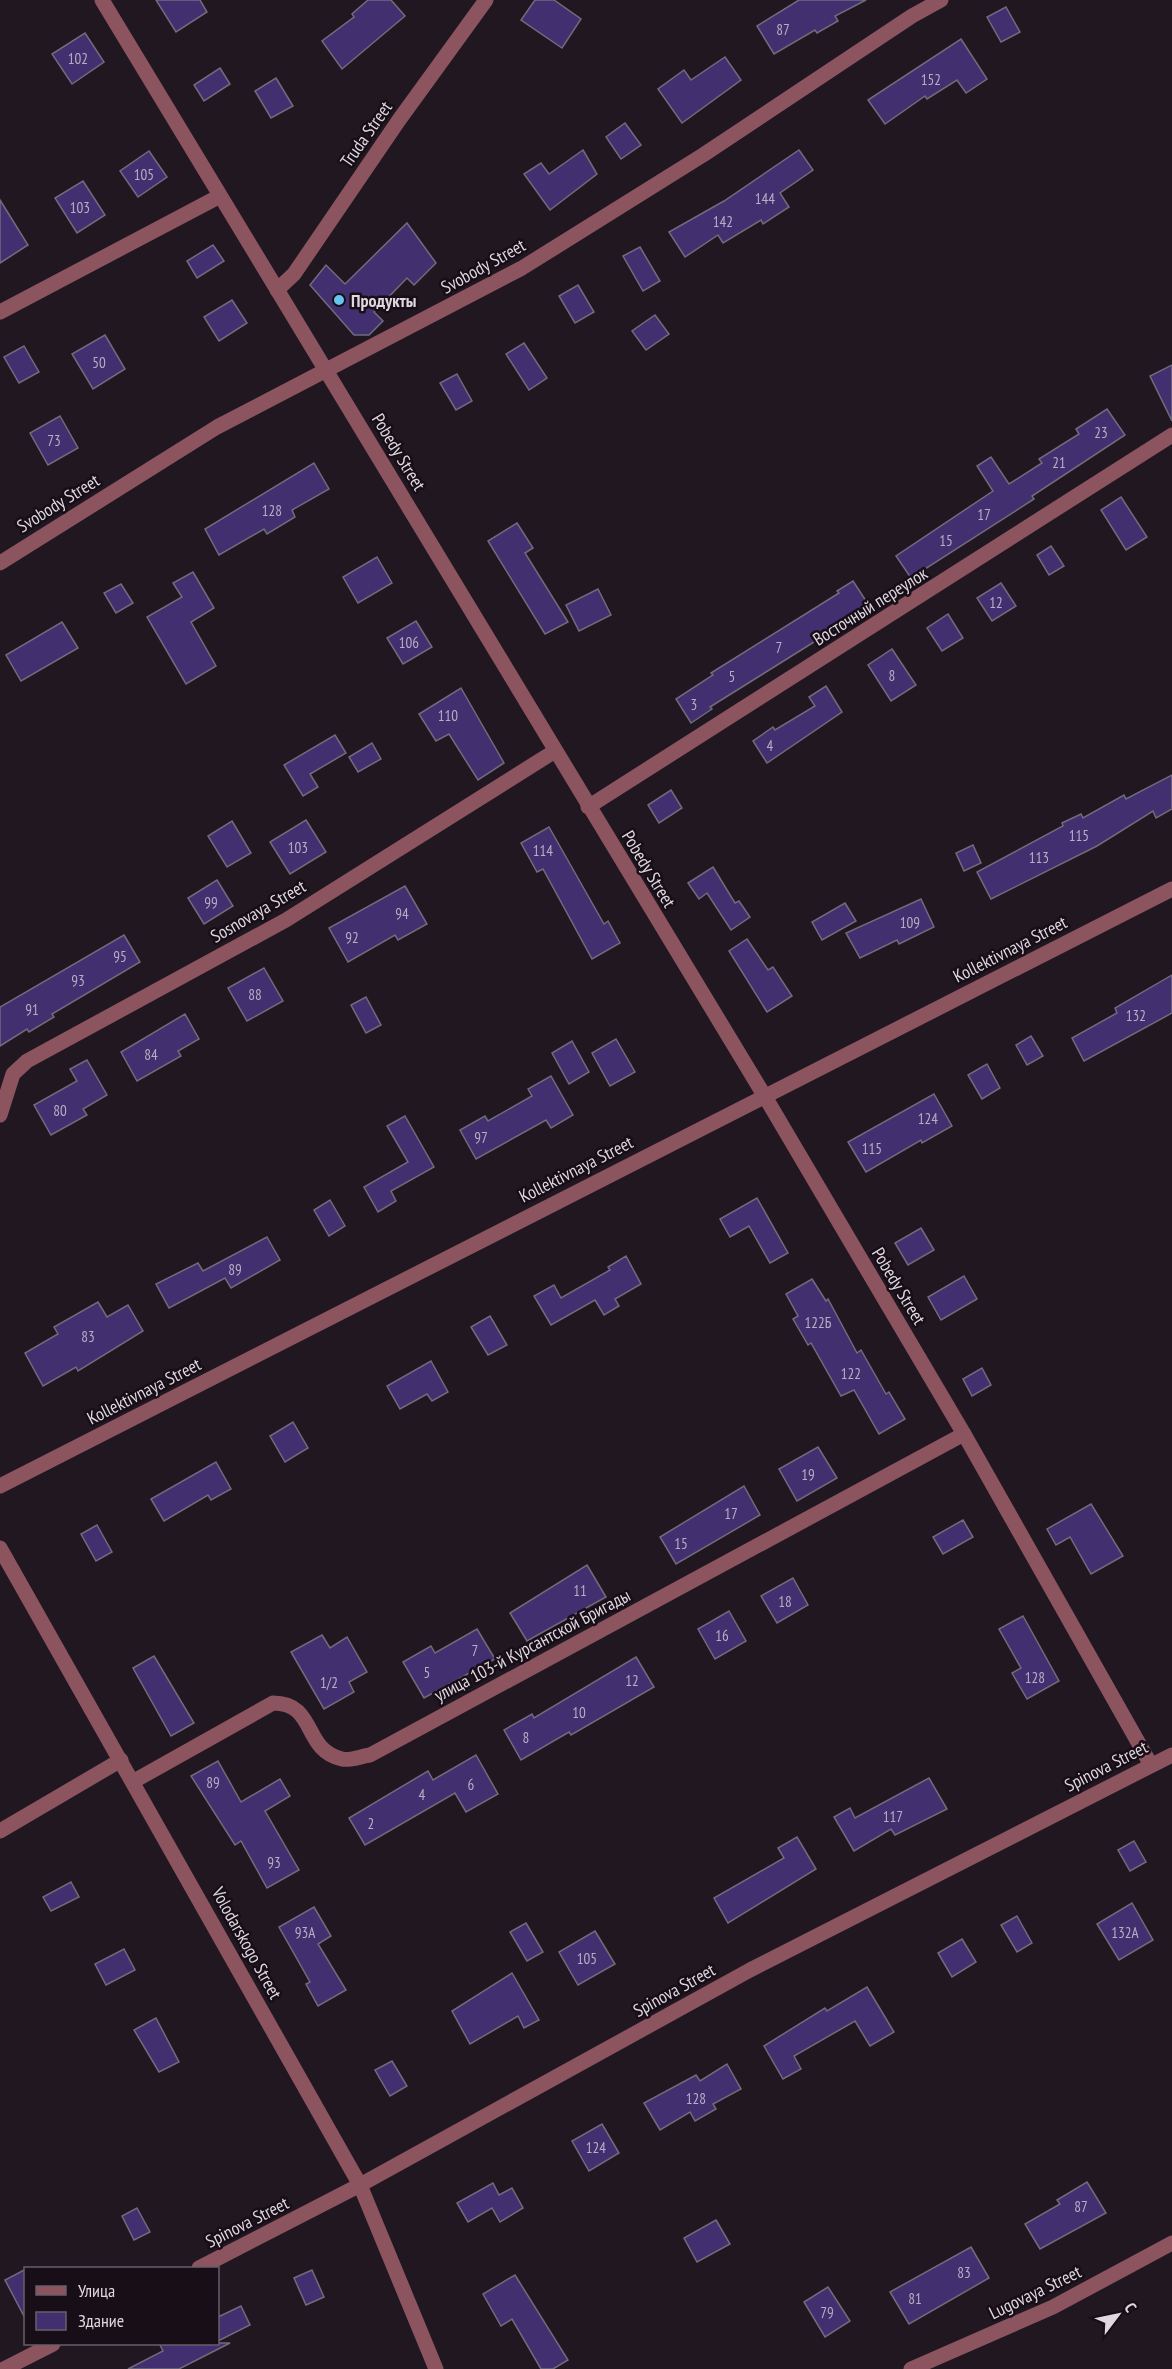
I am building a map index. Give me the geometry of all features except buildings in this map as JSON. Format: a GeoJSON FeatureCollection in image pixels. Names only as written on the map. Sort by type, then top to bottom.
{"type":"FeatureCollection","features":[{"type":"Feature","properties":{"kind":"street","name":"Pobedy Street"},"geometry":{"type":"LineString","coordinates":[[102,0],[764,1095],[964,1434],[1150,1766]]}},
{"type":"Feature","properties":{"kind":"street","name":"Truda Street"},"geometry":{"type":"LineString","coordinates":[[277,290],[294,274],[399,120],[486,0]]}},
{"type":"Feature","properties":{"kind":"street","name":"Svobody Street"},"geometry":{"type":"LineString","coordinates":[[0,563],[217,427],[522,268],[703,155],[912,16],[941,0]]}},
{"type":"Feature","properties":{"kind":"street"},"geometry":{"type":"LineString","coordinates":[[0,312],[220,196]]}},
{"type":"Feature","properties":{"kind":"street","name":"Восточный переулок"},"geometry":{"type":"LineString","coordinates":[[588,807],[1172,435]]}},
{"type":"Feature","properties":{"kind":"street","name":"Sosnovaya Street"},"geometry":{"type":"LineString","coordinates":[[0,1115],[13,1074],[27,1061],[286,920],[555,752]]}},
{"type":"Feature","properties":{"kind":"street","name":"Kollektivnaya Street"},"geometry":{"type":"LineString","coordinates":[[0,1486],[1172,889]]}},
{"type":"Feature","properties":{"kind":"street","name":"улица 103-й Курсантской Бригады"},"geometry":{"type":"LineString","coordinates":[[134,1781],[273,1703],[288,1703],[298,1711],[322,1751],[344,1760],[370,1755],[964,1434]]}},
{"type":"Feature","properties":{"kind":"street","name":"Volodarskogo Street"},"geometry":{"type":"LineString","coordinates":[[0,1548],[134,1781],[360,2185],[436,2369]]}},
{"type":"Feature","properties":{"kind":"street","name":"Spinova Street"},"geometry":{"type":"LineString","coordinates":[[201,2267],[360,2185],[750,1970],[1172,1755]]}},
{"type":"Feature","properties":{"kind":"street"},"geometry":{"type":"LineString","coordinates":[[0,1831],[121,1760]]}},
{"type":"Feature","properties":{"kind":"street","name":"Lugovaya Street"},"geometry":{"type":"LineString","coordinates":[[911,2369],[1053,2307],[1172,2243]]}},
{"type":"Feature","properties":{"kind":"street"},"geometry":{"type":"LineString","coordinates":[[4,2369],[49,2345]]}},
{"type":"Feature","properties":{"kind":"place","name":"Продукты"},"geometry":{"type":"Point","coordinates":[339,300]}}]}
